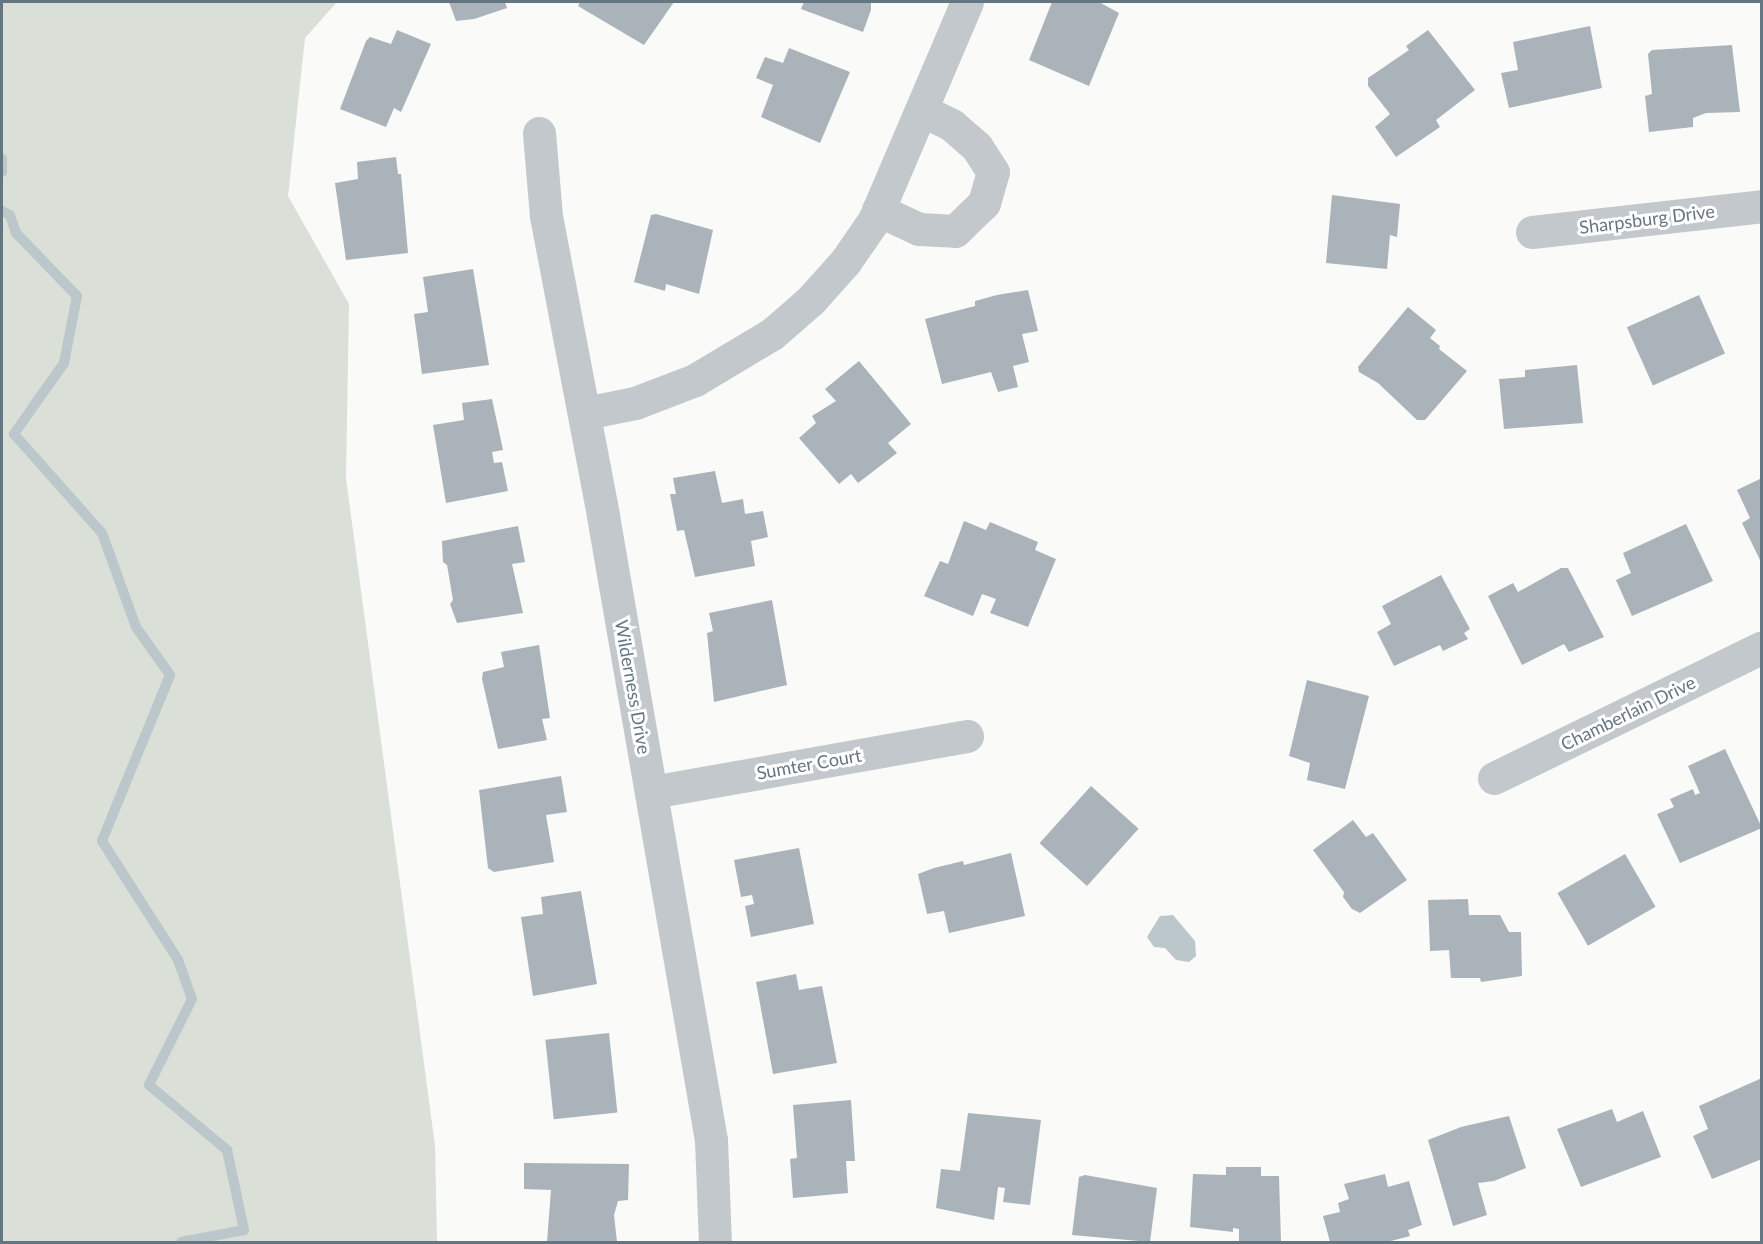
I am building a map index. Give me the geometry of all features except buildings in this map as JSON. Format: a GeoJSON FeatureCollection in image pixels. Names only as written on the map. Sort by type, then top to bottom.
{"type":"FeatureCollection","features":[{"type":"Feature","properties":{"kind":"street"},"geometry":{"type":"LineString","coordinates":[[585,413],[635,403],[683,385],[729,363],[772,334],[845,262],[878,210],[968,2]]}},
{"type":"Feature","properties":{"kind":"street"},"geometry":{"type":"LineString","coordinates":[[878,210],[919,229],[955,231],[984,203],[993,172],[977,147],[952,125],[921,110]]}},
{"type":"Feature","properties":{"kind":"street","name":"Wilderness Drive"},"geometry":{"type":"LineString","coordinates":[[538,133],[546,216],[585,413],[711,1140],[716,1242]]}},
{"type":"Feature","properties":{"kind":"street","name":"Sharpsburg Drive"},"geometry":{"type":"LineString","coordinates":[[1532,232],[1761,206]]}},
{"type":"Feature","properties":{"kind":"street","name":"Chamberlain Drive"},"geometry":{"type":"LineString","coordinates":[[1494,778],[1761,647]]}},
{"type":"Feature","properties":{"kind":"street","name":"Sumter Court"},"geometry":{"type":"LineString","coordinates":[[652,792],[967,736]]}},
{"type":"Feature","properties":{"kind":"shaded area"},"geometry":{"type":"Polygon","coordinates":[[[2,2],[337,2],[305,38],[288,196],[349,304],[346,478],[435,1146],[437,1242],[2,1242],[2,2]]]}},
{"type":"Feature","properties":{"kind":"shaded area"},"geometry":{"type":"Polygon","coordinates":[[[1173,915],[1195,941],[1196,956],[1189,962],[1176,960],[1165,948],[1154,947],[1147,937],[1160,916],[1173,915]]]}},
{"type":"Feature","properties":{"kind":"waterway"},"geometry":{"type":"LineString","coordinates":[[2,159],[2,172]]}},
{"type":"Feature","properties":{"kind":"waterway"},"geometry":{"type":"LineString","coordinates":[[2,211],[10,215],[16,233],[77,296],[64,363],[14,434],[102,533],[136,627],[170,675],[102,841],[178,960],[192,999],[149,1085],[227,1150],[244,1230],[181,1242]]}}]}
